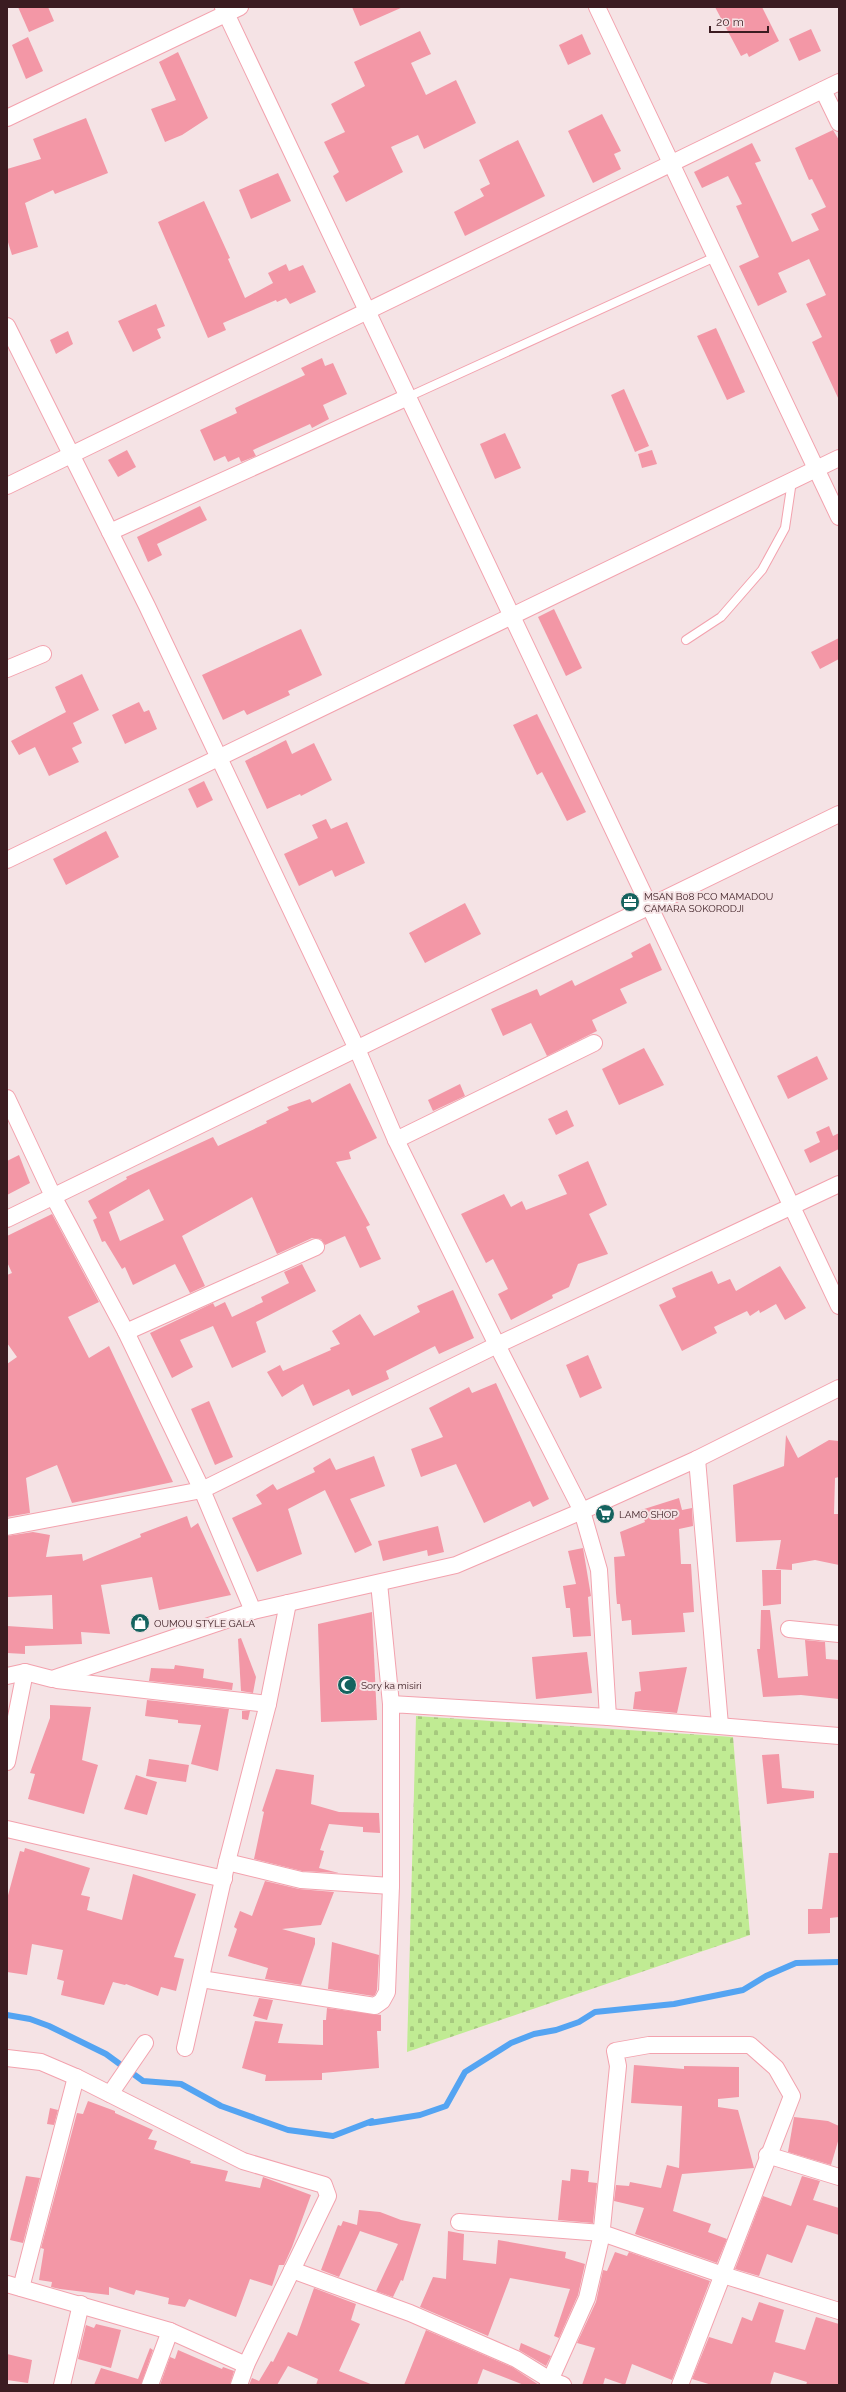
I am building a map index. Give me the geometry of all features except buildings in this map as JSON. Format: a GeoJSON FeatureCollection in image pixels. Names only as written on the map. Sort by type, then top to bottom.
{"type":"FeatureCollection","features":[{"type":"Feature","properties":{"kind":"street"},"geometry":{"type":"LineString","coordinates":[[597,7],[839,518]]}},
{"type":"Feature","properties":{"kind":"street"},"geometry":{"type":"LineString","coordinates":[[7,118],[230,9],[366,310],[839,1306]]}},
{"type":"Feature","properties":{"kind":"street"},"geometry":{"type":"LineString","coordinates":[[7,486],[366,310],[839,82]]}},
{"type":"Feature","properties":{"kind":"street"},"geometry":{"type":"LineString","coordinates":[[823,90],[839,123]]}},
{"type":"Feature","properties":{"kind":"street"},"geometry":{"type":"LineString","coordinates":[[7,326],[110,532],[219,758],[357,1048],[396,1140],[497,1345],[582,1511],[599,1570],[608,1717]]}},
{"type":"Feature","properties":{"kind":"street"},"geometry":{"type":"LineString","coordinates":[[110,532],[408,397]]}},
{"type":"Feature","properties":{"kind":"street"},"geometry":{"type":"LineString","coordinates":[[7,860],[839,458]]}},
{"type":"Feature","properties":{"kind":"street"},"geometry":{"type":"LineString","coordinates":[[7,669],[43,654]]}},
{"type":"Feature","properties":{"kind":"street"},"geometry":{"type":"LineString","coordinates":[[7,1219],[839,814]]}},
{"type":"Feature","properties":{"kind":"street"},"geometry":{"type":"LineString","coordinates":[[396,1140],[594,1043]]}},
{"type":"Feature","properties":{"kind":"street"},"geometry":{"type":"LineString","coordinates":[[7,1098],[53,1196],[126,1332],[202,1490],[253,1611]]}},
{"type":"Feature","properties":{"kind":"street"},"geometry":{"type":"LineString","coordinates":[[7,1527],[202,1490],[497,1345],[839,1184]]}},
{"type":"Feature","properties":{"kind":"street"},"geometry":{"type":"LineString","coordinates":[[126,1332],[316,1247]]}},
{"type":"Feature","properties":{"kind":"street"},"geometry":{"type":"LineString","coordinates":[[52,1679],[253,1611],[456,1565],[582,1511],[696,1459],[839,1388]]}},
{"type":"Feature","properties":{"kind":"street"},"geometry":{"type":"LineString","coordinates":[[696,1459],[720,1725]]}},
{"type":"Feature","properties":{"kind":"street"},"geometry":{"type":"LineString","coordinates":[[201,1979],[375,2006],[382,2001],[387,1992],[391,1886],[391,1704],[379,1583]]}},
{"type":"Feature","properties":{"kind":"street"},"geometry":{"type":"LineString","coordinates":[[185,2048],[228,1862],[268,1704],[288,1603]]}},
{"type":"Feature","properties":{"kind":"street"},"geometry":{"type":"LineString","coordinates":[[789,1629],[839,1634]]}},
{"type":"Feature","properties":{"kind":"street"},"geometry":{"type":"LineString","coordinates":[[7,1676],[25,1672],[52,1679],[268,1704]]}},
{"type":"Feature","properties":{"kind":"street"},"geometry":{"type":"LineString","coordinates":[[7,1762],[25,1672]]}},
{"type":"Feature","properties":{"kind":"street"},"geometry":{"type":"LineString","coordinates":[[391,1704],[720,1725],[839,1736]]}},
{"type":"Feature","properties":{"kind":"street"},"geometry":{"type":"LineString","coordinates":[[7,1829],[224,1879]]}},
{"type":"Feature","properties":{"kind":"street"},"geometry":{"type":"LineString","coordinates":[[228,1862],[300,1880],[391,1886]]}},
{"type":"Feature","properties":{"kind":"street"},"geometry":{"type":"LineString","coordinates":[[112,2091],[145,2043]]}},
{"type":"Feature","properties":{"kind":"street"},"geometry":{"type":"LineString","coordinates":[[292,2270],[410,2312],[516,2359],[554,2383],[587,2298],[602,2233],[618,2066],[615,2051],[649,2045],[750,2044],[776,2068],[792,2096],[767,2155],[723,2275],[706,2313],[680,2385]]}},
{"type":"Feature","properties":{"kind":"street"},"geometry":{"type":"LineString","coordinates":[[7,2058],[41,2062],[112,2091],[243,2161],[324,2185],[328,2196],[246,2365],[239,2385]]}},
{"type":"Feature","properties":{"kind":"street"},"geometry":{"type":"LineString","coordinates":[[76,2077],[14,2286],[81,2304],[170,2331],[246,2365]]}},
{"type":"Feature","properties":{"kind":"street"},"geometry":{"type":"LineString","coordinates":[[767,2155],[839,2177]]}},
{"type":"Feature","properties":{"kind":"street"},"geometry":{"type":"LineString","coordinates":[[459,2222],[602,2233],[723,2275],[839,2311]]}},
{"type":"Feature","properties":{"kind":"street"},"geometry":{"type":"LineString","coordinates":[[62,2385],[81,2304]]}},
{"type":"Feature","properties":{"kind":"street"},"geometry":{"type":"LineString","coordinates":[[150,2385],[170,2331]]}},
{"type":"Feature","properties":{"kind":"lane"},"geometry":{"type":"LineString","coordinates":[[408,397],[715,257]]}},
{"type":"Feature","properties":{"kind":"lane"},"geometry":{"type":"LineString","coordinates":[[686,640],[721,618],[762,570],[786,528],[792,481]]}},
{"type":"Feature","properties":{"kind":"green space"},"geometry":{"type":"Polygon","coordinates":[[[416,1716],[733,1737],[750,1935],[407,2052],[416,1716]]]}},
{"type":"Feature","properties":{"kind":"waterway"},"geometry":{"type":"LineString","coordinates":[[7,2015],[30,2019],[49,2026],[106,2054],[143,2081],[181,2084],[221,2106],[288,2130],[333,2136],[372,2121],[370,2123],[420,2115],[446,2106],[465,2072],[511,2043],[534,2034],[556,2030],[579,2022],[595,2012],[674,2004],[743,1990],[766,1976],[796,1963],[839,1962]]}},
{"type":"Feature","properties":{"kind":"place","name":"MSAN B08 PCO MAMADOU CAMARA SOKORODJI"},"geometry":{"type":"Point","coordinates":[630,902]}},
{"type":"Feature","properties":{"kind":"place","name":"LAMO SHOP"},"geometry":{"type":"Point","coordinates":[605,1514]}},
{"type":"Feature","properties":{"kind":"place","name":"OUMOU STYLE GALA"},"geometry":{"type":"Point","coordinates":[140,1623]}},
{"type":"Feature","properties":{"kind":"place","name":"Sory ka misiri"},"geometry":{"type":"Point","coordinates":[347,1685]}}]}
